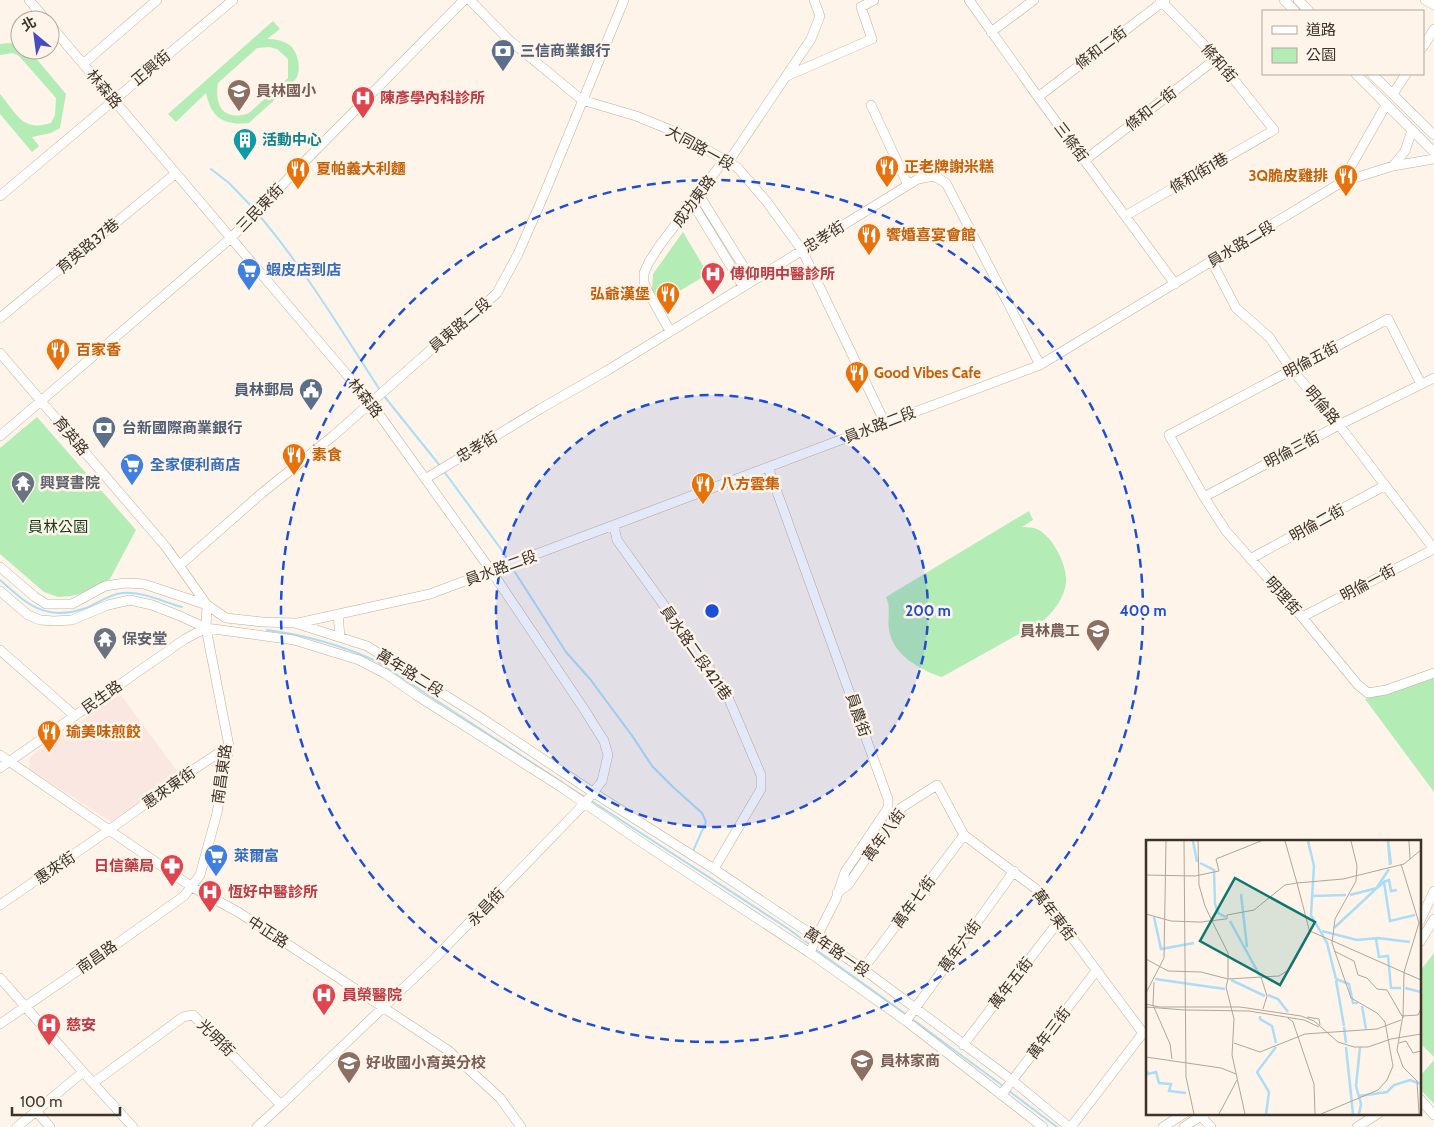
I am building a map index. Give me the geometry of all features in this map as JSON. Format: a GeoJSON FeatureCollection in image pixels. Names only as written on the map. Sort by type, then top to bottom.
{"type":"FeatureCollection","features":[{"type":"Feature","properties":{"kind":"street"},"geometry":{"type":"LineString","coordinates":[[29,0],[38,10]]}},
{"type":"Feature","properties":{"kind":"street"},"geometry":{"type":"LineString","coordinates":[[83,64],[157,0]]}},
{"type":"Feature","properties":{"kind":"street","name":"正興街"},"geometry":{"type":"LineString","coordinates":[[0,196],[233,0]]}},
{"type":"Feature","properties":{"kind":"street","name":"三民東街"},"geometry":{"type":"LineString","coordinates":[[0,436],[231,238],[464,0]]}},
{"type":"Feature","properties":{"kind":"street","name":"大同路一段"},"geometry":{"type":"LineString","coordinates":[[470,0],[514,45],[582,100],[636,116],[678,133],[737,167],[767,202],[802,250],[885,422]]}},
{"type":"Feature","properties":{"kind":"street","name":"員東路二段"},"geometry":{"type":"LineString","coordinates":[[180,565],[262,493],[333,436],[497,293],[522,246],[624,0]]}},
{"type":"Feature","properties":{"kind":"street","name":"成功東路"},"geometry":{"type":"LineString","coordinates":[[670,331],[654,306],[644,282],[644,273],[649,262],[720,167],[729,161],[811,39],[820,16],[814,0]]}},
{"type":"Feature","properties":{"kind":"street"},"geometry":{"type":"LineString","coordinates":[[787,76],[872,39],[861,7],[874,0]]}},
{"type":"Feature","properties":{"kind":"street","name":"三條街"},"geometry":{"type":"LineString","coordinates":[[969,0],[1175,284]]}},
{"type":"Feature","properties":{"kind":"street"},"geometry":{"type":"LineString","coordinates":[[991,32],[1034,0]]}},
{"type":"Feature","properties":{"kind":"street"},"geometry":{"type":"LineString","coordinates":[[1284,0],[1294,10]]}},
{"type":"Feature","properties":{"kind":"street"},"geometry":{"type":"LineString","coordinates":[[1298,0],[1308,10]]}},
{"type":"Feature","properties":{"kind":"street"},"geometry":{"type":"LineString","coordinates":[[1425,0],[1434,5]]}},
{"type":"Feature","properties":{"kind":"street","name":"條和街"},"geometry":{"type":"LineString","coordinates":[[1162,1],[1216,58],[1274,130]]}},
{"type":"Feature","properties":{"kind":"street","name":"條和二街"},"geometry":{"type":"LineString","coordinates":[[1038,97],[1162,1]]}},
{"type":"Feature","properties":{"kind":"street"},"geometry":{"type":"LineString","coordinates":[[1424,45],[1434,30]]}},
{"type":"Feature","properties":{"kind":"street","name":"林森路"},"geometry":{"type":"LineString","coordinates":[[60,37],[371,403],[492,572],[604,741],[608,755],[602,781],[585,803]]}},
{"type":"Feature","properties":{"kind":"street","name":"條和一街"},"geometry":{"type":"LineString","coordinates":[[1085,160],[1216,58]]}},
{"type":"Feature","properties":{"kind":"street"},"geometry":{"type":"LineString","coordinates":[[1357,75],[1434,152]]}},
{"type":"Feature","properties":{"kind":"street"},"geometry":{"type":"LineString","coordinates":[[1373,75],[1434,135]]}},
{"type":"Feature","properties":{"kind":"street"},"geometry":{"type":"LineString","coordinates":[[1393,94],[1405,75]]}},
{"type":"Feature","properties":{"kind":"street"},"geometry":{"type":"LineString","coordinates":[[1342,182],[1386,104]]}},
{"type":"Feature","properties":{"kind":"street"},"geometry":{"type":"LineString","coordinates":[[871,105],[908,185]]}},
{"type":"Feature","properties":{"kind":"street","name":"條和街1巷"},"geometry":{"type":"LineString","coordinates":[[1125,216],[1274,130]]}},
{"type":"Feature","properties":{"kind":"street"},"geometry":{"type":"LineString","coordinates":[[1393,166],[1405,151],[1412,130]]}},
{"type":"Feature","properties":{"kind":"street","name":"員水路二段"},"geometry":{"type":"LineString","coordinates":[[295,623],[430,594],[1040,365],[1342,182],[1393,166],[1434,159]]}},
{"type":"Feature","properties":{"kind":"street","name":"育英路37巷"},"geometry":{"type":"LineString","coordinates":[[0,318],[175,174]]}},
{"type":"Feature","properties":{"kind":"street","name":"忠孝街"},"geometry":{"type":"LineString","coordinates":[[425,479],[918,179],[934,176],[946,183],[1040,365]]}},
{"type":"Feature","properties":{"kind":"street"},"geometry":{"type":"LineString","coordinates":[[699,195],[752,280]]}},
{"type":"Feature","properties":{"kind":"street"},"geometry":{"type":"LineString","coordinates":[[693,204],[743,286]]}},
{"type":"Feature","properties":{"kind":"street","name":"明倫路"},"geometry":{"type":"LineString","coordinates":[[1212,262],[1236,308],[1269,337],[1292,370],[1339,425],[1434,549]]}},
{"type":"Feature","properties":{"kind":"street","name":"明倫五街"},"geometry":{"type":"LineString","coordinates":[[1169,436],[1388,318],[1421,384]]}},
{"type":"Feature","properties":{"kind":"street","name":"育英路"},"geometry":{"type":"LineString","coordinates":[[0,353],[180,565],[207,605]]}},
{"type":"Feature","properties":{"kind":"street","name":"明倫三街"},"geometry":{"type":"LineString","coordinates":[[1204,497],[1339,425],[1434,378]]}},
{"type":"Feature","properties":{"kind":"street","name":"明理街"},"geometry":{"type":"LineString","coordinates":[[1169,436],[1226,531],[1302,617],[1358,685],[1368,693],[1386,690],[1434,673]]}},
{"type":"Feature","properties":{"kind":"street","name":"員農街"},"geometry":{"type":"LineString","coordinates":[[768,467],[888,800],[888,808],[846,872],[810,953]]}},
{"type":"Feature","properties":{"kind":"street","name":"明倫二街"},"geometry":{"type":"LineString","coordinates":[[1250,559],[1384,486]]}},
{"type":"Feature","properties":{"kind":"street","name":"員水路二段421巷"},"geometry":{"type":"LineString","coordinates":[[614,526],[617,540],[725,690],[761,775],[761,788],[714,869]]}},
{"type":"Feature","properties":{"kind":"street","name":"明倫一街"},"geometry":{"type":"LineString","coordinates":[[1302,617],[1434,549]]}},
{"type":"Feature","properties":{"kind":"street"},"geometry":{"type":"LineString","coordinates":[[1,569],[46,604],[72,604],[105,586],[125,583],[144,584],[207,605]]}},
{"type":"Feature","properties":{"kind":"street","name":"萬年路二段"},"geometry":{"type":"LineString","coordinates":[[0,591],[28,615],[40,620],[54,622],[72,620],[108,605],[130,600],[152,605],[206,628],[294,640],[360,660],[386,674],[585,803]]}},
{"type":"Feature","properties":{"kind":"street","name":"萬年路二段"},"geometry":{"type":"LineString","coordinates":[[207,605],[226,618],[295,623],[367,646],[480,717],[594,793]]}},
{"type":"Feature","properties":{"kind":"street","name":"南昌東路"},"geometry":{"type":"LineString","coordinates":[[192,887],[200,876],[217,813],[229,746],[206,628],[207,605]]}},
{"type":"Feature","properties":{"kind":"street"},"geometry":{"type":"LineString","coordinates":[[338,614],[340,637]]}},
{"type":"Feature","properties":{"kind":"street","name":"民生路"},"geometry":{"type":"LineString","coordinates":[[0,768],[185,639],[206,628]]}},
{"type":"Feature","properties":{"kind":"street"},"geometry":{"type":"LineString","coordinates":[[0,650],[75,716]]}},
{"type":"Feature","properties":{"kind":"street","name":"惠來東街"},"geometry":{"type":"LineString","coordinates":[[109,830],[229,746]]}},
{"type":"Feature","properties":{"kind":"street","name":"中正路"},"geometry":{"type":"LineString","coordinates":[[0,755],[192,887],[238,912],[449,1051],[500,1098],[521,1127]]}},
{"type":"Feature","properties":{"kind":"street","name":"萬年八街"},"geometry":{"type":"LineString","coordinates":[[837,893],[848,885],[901,808],[937,785]]}},
{"type":"Feature","properties":{"kind":"street","name":"萬年東街"},"geometry":{"type":"LineString","coordinates":[[937,785],[964,835],[1036,889],[1143,1033],[1070,1127]]}},
{"type":"Feature","properties":{"kind":"street","name":"萬年路一段"},"geometry":{"type":"LineString","coordinates":[[594,793],[714,869],[863,969],[1013,1081],[1070,1127]]}},
{"type":"Feature","properties":{"kind":"street","name":"萬年路一段"},"geometry":{"type":"LineString","coordinates":[[585,803],[810,953],[906,1021],[1043,1127]]}},
{"type":"Feature","properties":{"kind":"street","name":"永昌街"},"geometry":{"type":"LineString","coordinates":[[384,1008],[456,938],[585,803]]}},
{"type":"Feature","properties":{"kind":"street","name":"惠來街"},"geometry":{"type":"LineString","coordinates":[[0,905],[109,830]]}},
{"type":"Feature","properties":{"kind":"street","name":"萬年七街"},"geometry":{"type":"LineString","coordinates":[[863,969],[964,835]]}},
{"type":"Feature","properties":{"kind":"street","name":"萬年六街"},"geometry":{"type":"LineString","coordinates":[[906,1021],[1014,871]]}},
{"type":"Feature","properties":{"kind":"street","name":"南昌路"},"geometry":{"type":"LineString","coordinates":[[0,1024],[184,896],[192,887]]}},
{"type":"Feature","properties":{"kind":"street"},"geometry":{"type":"LineString","coordinates":[[1422,916],[1434,891]]}},
{"type":"Feature","properties":{"kind":"street"},"geometry":{"type":"LineString","coordinates":[[1422,939],[1434,918]]}},
{"type":"Feature","properties":{"kind":"street","name":"萬年五街"},"geometry":{"type":"LineString","coordinates":[[963,1045],[1059,921]]}},
{"type":"Feature","properties":{"kind":"street","name":"萬年三街"},"geometry":{"type":"LineString","coordinates":[[1002,1096],[1096,971]]}},
{"type":"Feature","properties":{"kind":"street"},"geometry":{"type":"LineString","coordinates":[[0,978],[134,1127]]}},
{"type":"Feature","properties":{"kind":"street"},"geometry":{"type":"LineString","coordinates":[[257,1127],[384,1008]]}},
{"type":"Feature","properties":{"kind":"street","name":"光明街"},"geometry":{"type":"LineString","coordinates":[[93,1083],[184,1018],[192,1015],[281,1104]]}},
{"type":"Feature","properties":{"kind":"street"},"geometry":{"type":"LineString","coordinates":[[17,1127],[83,1072]]}},
{"type":"Feature","properties":{"kind":"street"},"geometry":{"type":"LineString","coordinates":[[1422,1101],[1434,1115]]}},
{"type":"Feature","properties":{"kind":"street"},"geometry":{"type":"LineString","coordinates":[[36,1111],[50,1127]]}},
{"type":"Feature","properties":{"kind":"street"},"geometry":{"type":"LineString","coordinates":[[1163,1127],[1183,1114]]}},
{"type":"Feature","properties":{"kind":"street"},"geometry":{"type":"LineString","coordinates":[[1357,1127],[1376,1114]]}},
{"type":"Feature","properties":{"kind":"street"},"geometry":{"type":"LineString","coordinates":[[1184,1127],[1203,1115],[1211,1127]]}},
{"type":"Feature","properties":{"kind":"shaded area"},"geometry":{"type":"Polygon","coordinates":[[[120,694],[180,775],[112,822],[29,769],[30,757],[120,694]]]}},
{"type":"Feature","properties":{"kind":"green space"},"geometry":{"type":"Polygon","coordinates":[[[273,21],[280,29],[267,39],[284,42],[294,50],[299,71],[297,77],[283,93],[249,123],[232,123],[220,118],[211,108],[206,93],[176,122],[168,114],[273,21]],[[269,47],[257,48],[218,83],[219,105],[227,114],[240,115],[249,113],[288,78],[288,59],[277,49],[269,47]]]}},
{"type":"Feature","properties":{"kind":"green space"},"geometry":{"type":"Polygon","coordinates":[[[10,43],[10,53],[0,55],[0,44],[10,43]]]}},
{"type":"Feature","properties":{"kind":"green space"},"geometry":{"type":"Polygon","coordinates":[[[23,60],[37,60],[66,94],[60,128],[51,133],[32,137],[39,146],[32,152],[0,114],[0,94],[21,119],[33,125],[51,123],[55,115],[56,98],[23,60]]]}},
{"type":"Feature","properties":{"kind":"green space"},"geometry":{"type":"Polygon","coordinates":[[[683,232],[708,274],[661,302],[652,289],[653,274],[683,232]]]}},
{"type":"Feature","properties":{"kind":"green space","name":"員林公園"},"geometry":{"type":"Polygon","coordinates":[[[37,417],[136,530],[110,579],[80,594],[71,596],[58,597],[44,592],[0,554],[0,448],[37,417]]]}},
{"type":"Feature","properties":{"kind":"green space"},"geometry":{"type":"Polygon","coordinates":[[[1029,511],[1033,520],[1022,527],[1041,531],[1053,543],[1062,559],[1066,583],[1061,599],[1055,608],[1044,620],[942,677],[918,667],[903,656],[897,649],[890,634],[889,606],[886,597],[1029,511]]]}},
{"type":"Feature","properties":{"kind":"green space"},"geometry":{"type":"Polygon","coordinates":[[[1434,677],[1434,792],[1365,699],[1434,677]]]}},
{"type":"Feature","properties":{"kind":"green space"},"geometry":{"type":"Polygon","coordinates":[[[1434,953],[1434,1057],[1422,1045],[1422,968],[1434,953]]]}},
{"type":"Feature","properties":{"kind":"green space"},"geometry":{"type":"Polygon","coordinates":[[[1434,1060],[1434,1104],[1422,1091],[1422,1074],[1434,1060]]]}},
{"type":"Feature","properties":{"kind":"waterway"},"geometry":{"type":"LineString","coordinates":[[211,169],[229,183],[255,210]]}},
{"type":"Feature","properties":{"kind":"waterway"},"geometry":{"type":"LineString","coordinates":[[258,214],[307,278],[380,390]]}},
{"type":"Feature","properties":{"kind":"waterway"},"geometry":{"type":"LineString","coordinates":[[384,396],[441,467]]}},
{"type":"Feature","properties":{"kind":"waterway"},"geometry":{"type":"LineString","coordinates":[[443,470],[509,562]]}},
{"type":"Feature","properties":{"kind":"waterway"},"geometry":{"type":"LineString","coordinates":[[511,566],[566,652],[590,679],[652,766],[702,813],[706,822],[693,851]]}},
{"type":"Feature","properties":{"kind":"waterway"},"geometry":{"type":"LineString","coordinates":[[0,580],[29,604],[49,612],[72,612],[122,593],[145,595],[182,607]]}},
{"type":"Feature","properties":{"kind":"waterway"},"geometry":{"type":"LineString","coordinates":[[267,630],[323,641],[376,661],[586,798]]}},
{"type":"Feature","properties":{"kind":"waterway"},"geometry":{"type":"LineString","coordinates":[[590,800],[809,944]]}},
{"type":"Feature","properties":{"kind":"waterway"},"geometry":{"type":"LineString","coordinates":[[815,949],[907,1015]]}},
{"type":"Feature","properties":{"kind":"waterway"},"geometry":{"type":"LineString","coordinates":[[912,1019],[1003,1086]]}},
{"type":"Feature","properties":{"kind":"waterway"},"geometry":{"type":"LineString","coordinates":[[1009,1091],[1057,1127]]}},
{"type":"Feature","properties":{"kind":"place","name":"三信商業銀行"},"geometry":{"type":"Point","coordinates":[503,72]}},
{"type":"Feature","properties":{"kind":"place","name":"員林國小"},"geometry":{"type":"Point","coordinates":[239,112]}},
{"type":"Feature","properties":{"kind":"place","name":"陳彥學內科診所"},"geometry":{"type":"Point","coordinates":[363,119]}},
{"type":"Feature","properties":{"kind":"place","name":"活動中心"},"geometry":{"type":"Point","coordinates":[245,161]}},
{"type":"Feature","properties":{"kind":"place","name":"正老牌謝米糕"},"geometry":{"type":"Point","coordinates":[887,188]}},
{"type":"Feature","properties":{"kind":"place","name":"夏帕義大利麵"},"geometry":{"type":"Point","coordinates":[298,190]}},
{"type":"Feature","properties":{"kind":"place","name":"3Q脆皮雞排"},"geometry":{"type":"Point","coordinates":[1346,197]}},
{"type":"Feature","properties":{"kind":"place","name":"饗婚喜宴會館"},"geometry":{"type":"Point","coordinates":[869,256]}},
{"type":"Feature","properties":{"kind":"place","name":"蝦皮店到店"},"geometry":{"type":"Point","coordinates":[249,291]}},
{"type":"Feature","properties":{"kind":"place","name":"傅仰明中醫診所"},"geometry":{"type":"Point","coordinates":[713,295]}},
{"type":"Feature","properties":{"kind":"place","name":"弘爺漢堡"},"geometry":{"type":"Point","coordinates":[668,315]}},
{"type":"Feature","properties":{"kind":"place","name":"百家香"},"geometry":{"type":"Point","coordinates":[58,371]}},
{"type":"Feature","properties":{"kind":"place","name":"Good Vibes Cafe"},"geometry":{"type":"Point","coordinates":[857,394]}},
{"type":"Feature","properties":{"kind":"place","name":"員林郵局"},"geometry":{"type":"Point","coordinates":[311,411]}},
{"type":"Feature","properties":{"kind":"place","name":"台新國際商業銀行"},"geometry":{"type":"Point","coordinates":[104,449]}},
{"type":"Feature","properties":{"kind":"place","name":"素食"},"geometry":{"type":"Point","coordinates":[294,476]}},
{"type":"Feature","properties":{"kind":"place","name":"全家便利商店"},"geometry":{"type":"Point","coordinates":[132,486]}},
{"type":"Feature","properties":{"kind":"place","name":"興賢書院"},"geometry":{"type":"Point","coordinates":[23,504]}},
{"type":"Feature","properties":{"kind":"place","name":"八方雲集"},"geometry":{"type":"Point","coordinates":[703,505]}},
{"type":"Feature","properties":{"kind":"place","name":"員林農工"},"geometry":{"type":"Point","coordinates":[1098,652]}},
{"type":"Feature","properties":{"kind":"place","name":"保安堂"},"geometry":{"type":"Point","coordinates":[105,660]}},
{"type":"Feature","properties":{"kind":"place","name":"瑜美味煎餃"},"geometry":{"type":"Point","coordinates":[49,753]}},
{"type":"Feature","properties":{"kind":"place","name":"萊爾富"},"geometry":{"type":"Point","coordinates":[216,877]}},
{"type":"Feature","properties":{"kind":"place","name":"日信藥局"},"geometry":{"type":"Point","coordinates":[172,887]}},
{"type":"Feature","properties":{"kind":"place","name":"恆好中醫診所"},"geometry":{"type":"Point","coordinates":[210,913]}},
{"type":"Feature","properties":{"kind":"place","name":"員榮醫院"},"geometry":{"type":"Point","coordinates":[324,1016]}},
{"type":"Feature","properties":{"kind":"place","name":"慈安"},"geometry":{"type":"Point","coordinates":[49,1046]}},
{"type":"Feature","properties":{"kind":"place","name":"員林家商"},"geometry":{"type":"Point","coordinates":[862,1082]}},
{"type":"Feature","properties":{"kind":"place","name":"好收國小育英分校"},"geometry":{"type":"Point","coordinates":[349,1084]}}]}
